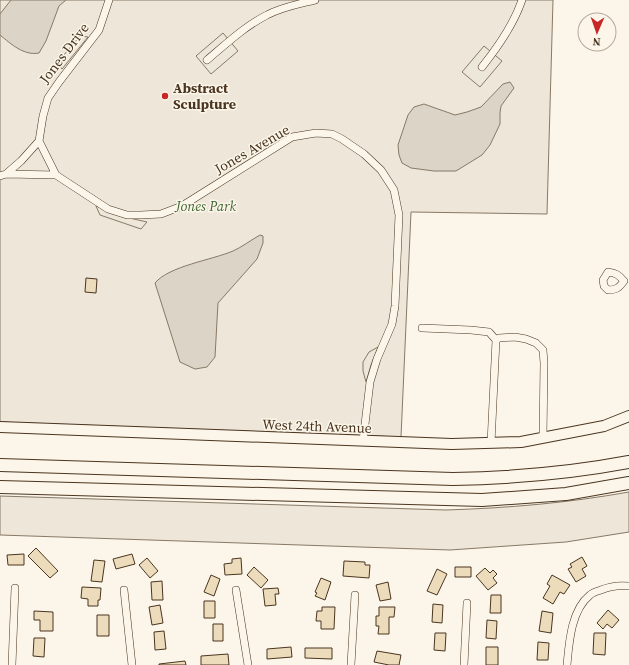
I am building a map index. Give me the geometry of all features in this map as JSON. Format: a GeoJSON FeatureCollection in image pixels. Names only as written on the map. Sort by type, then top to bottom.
{"type":"FeatureCollection","features":[{"type":"Feature","properties":{"kind":"highway"},"geometry":{"type":"LineString","coordinates":[[0,465],[453,479],[495,478],[556,473],[629,462]]}},
{"type":"Feature","properties":{"kind":"highway"},"geometry":{"type":"LineString","coordinates":[[0,487],[482,500],[566,494],[629,483]]}},
{"type":"Feature","properties":{"kind":"street","name":"Jones Drive"},"geometry":{"type":"LineString","coordinates":[[39,141],[43,116],[48,98],[99,30],[109,0]]}},
{"type":"Feature","properties":{"kind":"street"},"geometry":{"type":"LineString","coordinates":[[207,60],[253,23],[268,14],[294,5],[315,0]]}},
{"type":"Feature","properties":{"kind":"street"},"geometry":{"type":"LineString","coordinates":[[482,67],[493,53],[518,13],[522,0]]}},
{"type":"Feature","properties":{"kind":"street","name":"Jones Avenue"},"geometry":{"type":"LineString","coordinates":[[56,175],[108,209],[127,215],[161,214],[182,206],[292,137],[316,132],[332,134],[364,154],[381,170],[394,190],[399,215],[395,306],[392,324],[377,359],[370,382],[363,441]]}},
{"type":"Feature","properties":{"kind":"street"},"geometry":{"type":"LineString","coordinates":[[39,141],[56,175],[3,175],[21,161],[39,141]]}},
{"type":"Feature","properties":{"kind":"street"},"geometry":{"type":"LineString","coordinates":[[422,328],[489,332],[496,340],[491,443]]}},
{"type":"Feature","properties":{"kind":"street"},"geometry":{"type":"LineString","coordinates":[[496,340],[507,337],[526,339],[536,343],[543,350],[543,438]]}},
{"type":"Feature","properties":{"kind":"street","name":"West 24th Avenue"},"geometry":{"type":"LineString","coordinates":[[0,427],[452,444],[521,442],[604,426],[629,416]]}},
{"type":"Feature","properties":{"kind":"street"},"geometry":{"type":"LineString","coordinates":[[566,665],[573,621],[583,602],[590,594],[605,588],[621,585],[629,586]]}},
{"type":"Feature","properties":{"kind":"street"},"geometry":{"type":"LineString","coordinates":[[12,665],[15,588]]}},
{"type":"Feature","properties":{"kind":"street"},"geometry":{"type":"LineString","coordinates":[[124,590],[132,665]]}},
{"type":"Feature","properties":{"kind":"street"},"geometry":{"type":"LineString","coordinates":[[236,590],[248,665]]}},
{"type":"Feature","properties":{"kind":"street"},"geometry":{"type":"LineString","coordinates":[[351,665],[355,595]]}},
{"type":"Feature","properties":{"kind":"street"},"geometry":{"type":"LineString","coordinates":[[464,665],[467,603]]}},
{"type":"Feature","properties":{"kind":"green space","name":"Jones Park"},"geometry":{"type":"Polygon","coordinates":[[[0,0],[553,0],[547,214],[411,212],[401,437],[0,422],[0,0]]]}},
{"type":"Feature","properties":{"kind":"green space"},"geometry":{"type":"Polygon","coordinates":[[[629,492],[629,532],[566,542],[450,550],[0,535],[0,496],[446,510],[538,504],[629,492]]]}},
{"type":"Feature","properties":{"kind":"shaded area"},"geometry":{"type":"Polygon","coordinates":[[[11,0],[66,0],[59,6],[46,41],[39,53],[28,53],[23,51],[0,35],[0,14],[11,0]]]}},
{"type":"Feature","properties":{"kind":"shaded area"},"geometry":{"type":"Polygon","coordinates":[[[223,33],[238,51],[211,74],[196,56],[223,33]]]}},
{"type":"Feature","properties":{"kind":"shaded area"},"geometry":{"type":"Polygon","coordinates":[[[80,36],[88,37],[62,69],[57,63],[80,36]]]}},
{"type":"Feature","properties":{"kind":"shaded area"},"geometry":{"type":"Polygon","coordinates":[[[484,46],[502,61],[480,87],[462,72],[484,46]]]}},
{"type":"Feature","properties":{"kind":"shaded area"},"geometry":{"type":"Polygon","coordinates":[[[510,82],[514,88],[501,106],[500,124],[490,145],[482,155],[456,171],[434,171],[411,168],[402,163],[398,145],[408,115],[414,107],[424,104],[455,115],[467,112],[481,107],[503,84],[510,82]]]}},
{"type":"Feature","properties":{"kind":"shaded area"},"geometry":{"type":"Polygon","coordinates":[[[96,206],[125,217],[147,222],[141,229],[100,215],[96,206]]]}},
{"type":"Feature","properties":{"kind":"shaded area"},"geometry":{"type":"Polygon","coordinates":[[[260,235],[263,236],[263,243],[257,259],[218,303],[215,357],[207,367],[195,369],[180,362],[155,283],[170,272],[233,251],[260,235]]]}},
{"type":"Feature","properties":{"kind":"shaded area"},"geometry":{"type":"Polygon","coordinates":[[[378,347],[366,382],[363,371],[363,362],[369,352],[378,347]]]}},
{"type":"Feature","properties":{"kind":"building"},"geometry":{"type":"Polygon","coordinates":[[[86,278],[97,279],[96,293],[85,292],[86,278]]]}},
{"type":"Feature","properties":{"kind":"building"},"geometry":{"type":"Polygon","coordinates":[[[36,548],[58,571],[50,578],[28,556],[36,548]]]}},
{"type":"Feature","properties":{"kind":"building"},"geometry":{"type":"Polygon","coordinates":[[[24,554],[24,565],[8,565],[7,555],[24,554]]]}},
{"type":"Feature","properties":{"kind":"building"},"geometry":{"type":"Polygon","coordinates":[[[132,554],[135,564],[116,569],[113,559],[132,554]]]}},
{"type":"Feature","properties":{"kind":"building"},"geometry":{"type":"Polygon","coordinates":[[[582,557],[587,566],[582,569],[586,576],[576,582],[568,569],[572,567],[570,564],[582,557]]]}},
{"type":"Feature","properties":{"kind":"building"},"geometry":{"type":"Polygon","coordinates":[[[147,558],[158,571],[150,578],[139,565],[147,558]]]}},
{"type":"Feature","properties":{"kind":"building"},"geometry":{"type":"Polygon","coordinates":[[[241,558],[242,574],[225,575],[224,564],[232,563],[232,559],[241,558]]]}},
{"type":"Feature","properties":{"kind":"building"},"geometry":{"type":"Polygon","coordinates":[[[94,560],[105,561],[102,582],[91,581],[94,560]]]}},
{"type":"Feature","properties":{"kind":"building"},"geometry":{"type":"Polygon","coordinates":[[[344,561],[365,562],[365,565],[370,565],[369,578],[343,576],[344,561]]]}},
{"type":"Feature","properties":{"kind":"building"},"geometry":{"type":"Polygon","coordinates":[[[254,567],[268,580],[261,588],[247,575],[254,567]]]}},
{"type":"Feature","properties":{"kind":"building"},"geometry":{"type":"Polygon","coordinates":[[[455,567],[471,567],[471,577],[455,577],[455,567]]]}},
{"type":"Feature","properties":{"kind":"building"},"geometry":{"type":"Polygon","coordinates":[[[485,568],[490,573],[493,570],[497,574],[493,578],[497,583],[488,590],[476,576],[485,568]]]}},
{"type":"Feature","properties":{"kind":"building"},"geometry":{"type":"Polygon","coordinates":[[[437,569],[447,574],[437,595],[427,591],[437,569]]]}},
{"type":"Feature","properties":{"kind":"building"},"geometry":{"type":"Polygon","coordinates":[[[211,575],[220,579],[214,596],[204,592],[211,575]]]}},
{"type":"Feature","properties":{"kind":"building"},"geometry":{"type":"Polygon","coordinates":[[[552,575],[570,585],[564,594],[560,592],[553,604],[543,598],[550,586],[547,584],[552,575]]]}},
{"type":"Feature","properties":{"kind":"building"},"geometry":{"type":"Polygon","coordinates":[[[321,578],[331,582],[325,600],[315,596],[317,593],[315,592],[321,578]]]}},
{"type":"Feature","properties":{"kind":"building"},"geometry":{"type":"Polygon","coordinates":[[[162,581],[163,600],[152,600],[151,582],[162,581]]]}},
{"type":"Feature","properties":{"kind":"building"},"geometry":{"type":"Polygon","coordinates":[[[388,582],[391,599],[380,601],[376,585],[388,582]]]}},
{"type":"Feature","properties":{"kind":"building"},"geometry":{"type":"Polygon","coordinates":[[[82,587],[101,588],[98,606],[88,606],[88,599],[81,598],[82,587]]]}},
{"type":"Feature","properties":{"kind":"building"},"geometry":{"type":"Polygon","coordinates":[[[278,588],[279,594],[275,594],[276,605],[265,606],[263,589],[278,588]]]}},
{"type":"Feature","properties":{"kind":"building"},"geometry":{"type":"Polygon","coordinates":[[[491,595],[501,595],[501,613],[490,613],[491,595]]]}},
{"type":"Feature","properties":{"kind":"building"},"geometry":{"type":"Polygon","coordinates":[[[204,601],[215,601],[215,618],[204,618],[204,601]]]}},
{"type":"Feature","properties":{"kind":"building"},"geometry":{"type":"Polygon","coordinates":[[[433,604],[443,605],[442,623],[432,622],[433,604]]]}},
{"type":"Feature","properties":{"kind":"building"},"geometry":{"type":"Polygon","coordinates":[[[160,605],[163,623],[152,625],[149,607],[160,605]]]}},
{"type":"Feature","properties":{"kind":"building"},"geometry":{"type":"Polygon","coordinates":[[[322,607],[335,607],[334,629],[321,629],[321,621],[316,621],[317,611],[322,611],[322,607]]]}},
{"type":"Feature","properties":{"kind":"building"},"geometry":{"type":"Polygon","coordinates":[[[379,607],[395,607],[394,617],[389,617],[389,634],[378,634],[379,626],[376,626],[376,616],[379,616],[379,607]]]}},
{"type":"Feature","properties":{"kind":"building"},"geometry":{"type":"Polygon","coordinates":[[[608,610],[619,620],[612,628],[607,624],[603,629],[597,623],[608,610]]]}},
{"type":"Feature","properties":{"kind":"building"},"geometry":{"type":"Polygon","coordinates":[[[34,611],[53,612],[53,631],[40,631],[40,620],[34,620],[34,611]]]}},
{"type":"Feature","properties":{"kind":"building"},"geometry":{"type":"Polygon","coordinates":[[[542,611],[553,613],[551,633],[539,631],[542,611]]]}},
{"type":"Feature","properties":{"kind":"building"},"geometry":{"type":"Polygon","coordinates":[[[97,615],[109,615],[109,636],[97,636],[97,615]]]}},
{"type":"Feature","properties":{"kind":"building"},"geometry":{"type":"Polygon","coordinates":[[[487,620],[497,621],[496,639],[486,638],[487,620]]]}},
{"type":"Feature","properties":{"kind":"building"},"geometry":{"type":"Polygon","coordinates":[[[213,624],[223,624],[223,641],[213,641],[213,624]]]}},
{"type":"Feature","properties":{"kind":"building"},"geometry":{"type":"Polygon","coordinates":[[[164,631],[166,649],[155,650],[154,632],[164,631]]]}},
{"type":"Feature","properties":{"kind":"building"},"geometry":{"type":"Polygon","coordinates":[[[435,633],[446,633],[445,651],[434,650],[435,633]]]}},
{"type":"Feature","properties":{"kind":"building"},"geometry":{"type":"Polygon","coordinates":[[[594,633],[606,633],[605,655],[593,654],[594,633]]]}},
{"type":"Feature","properties":{"kind":"building"},"geometry":{"type":"Polygon","coordinates":[[[34,638],[45,638],[44,657],[33,656],[34,638]]]}},
{"type":"Feature","properties":{"kind":"building"},"geometry":{"type":"Polygon","coordinates":[[[538,642],[549,643],[548,660],[537,660],[538,642]]]}},
{"type":"Feature","properties":{"kind":"building"},"geometry":{"type":"Polygon","coordinates":[[[291,647],[292,657],[267,659],[267,649],[291,647]]]}},
{"type":"Feature","properties":{"kind":"building"},"geometry":{"type":"Polygon","coordinates":[[[486,647],[498,647],[498,665],[486,665],[486,647]]]}},
{"type":"Feature","properties":{"kind":"building"},"geometry":{"type":"Polygon","coordinates":[[[305,648],[332,648],[332,659],[305,658],[305,648]]]}},
{"type":"Feature","properties":{"kind":"building"},"geometry":{"type":"Polygon","coordinates":[[[377,651],[401,655],[399,665],[374,662],[377,651]]]}},
{"type":"Feature","properties":{"kind":"building"},"geometry":{"type":"Polygon","coordinates":[[[228,654],[229,665],[201,665],[201,656],[228,654]]]}},
{"type":"Feature","properties":{"kind":"building"},"geometry":{"type":"Polygon","coordinates":[[[185,661],[186,665],[159,665],[159,664],[185,661]]]}},
{"type":"Feature","properties":{"kind":"place","name":"Abstract Sculpture"},"geometry":{"type":"Point","coordinates":[165,96]}}]}
